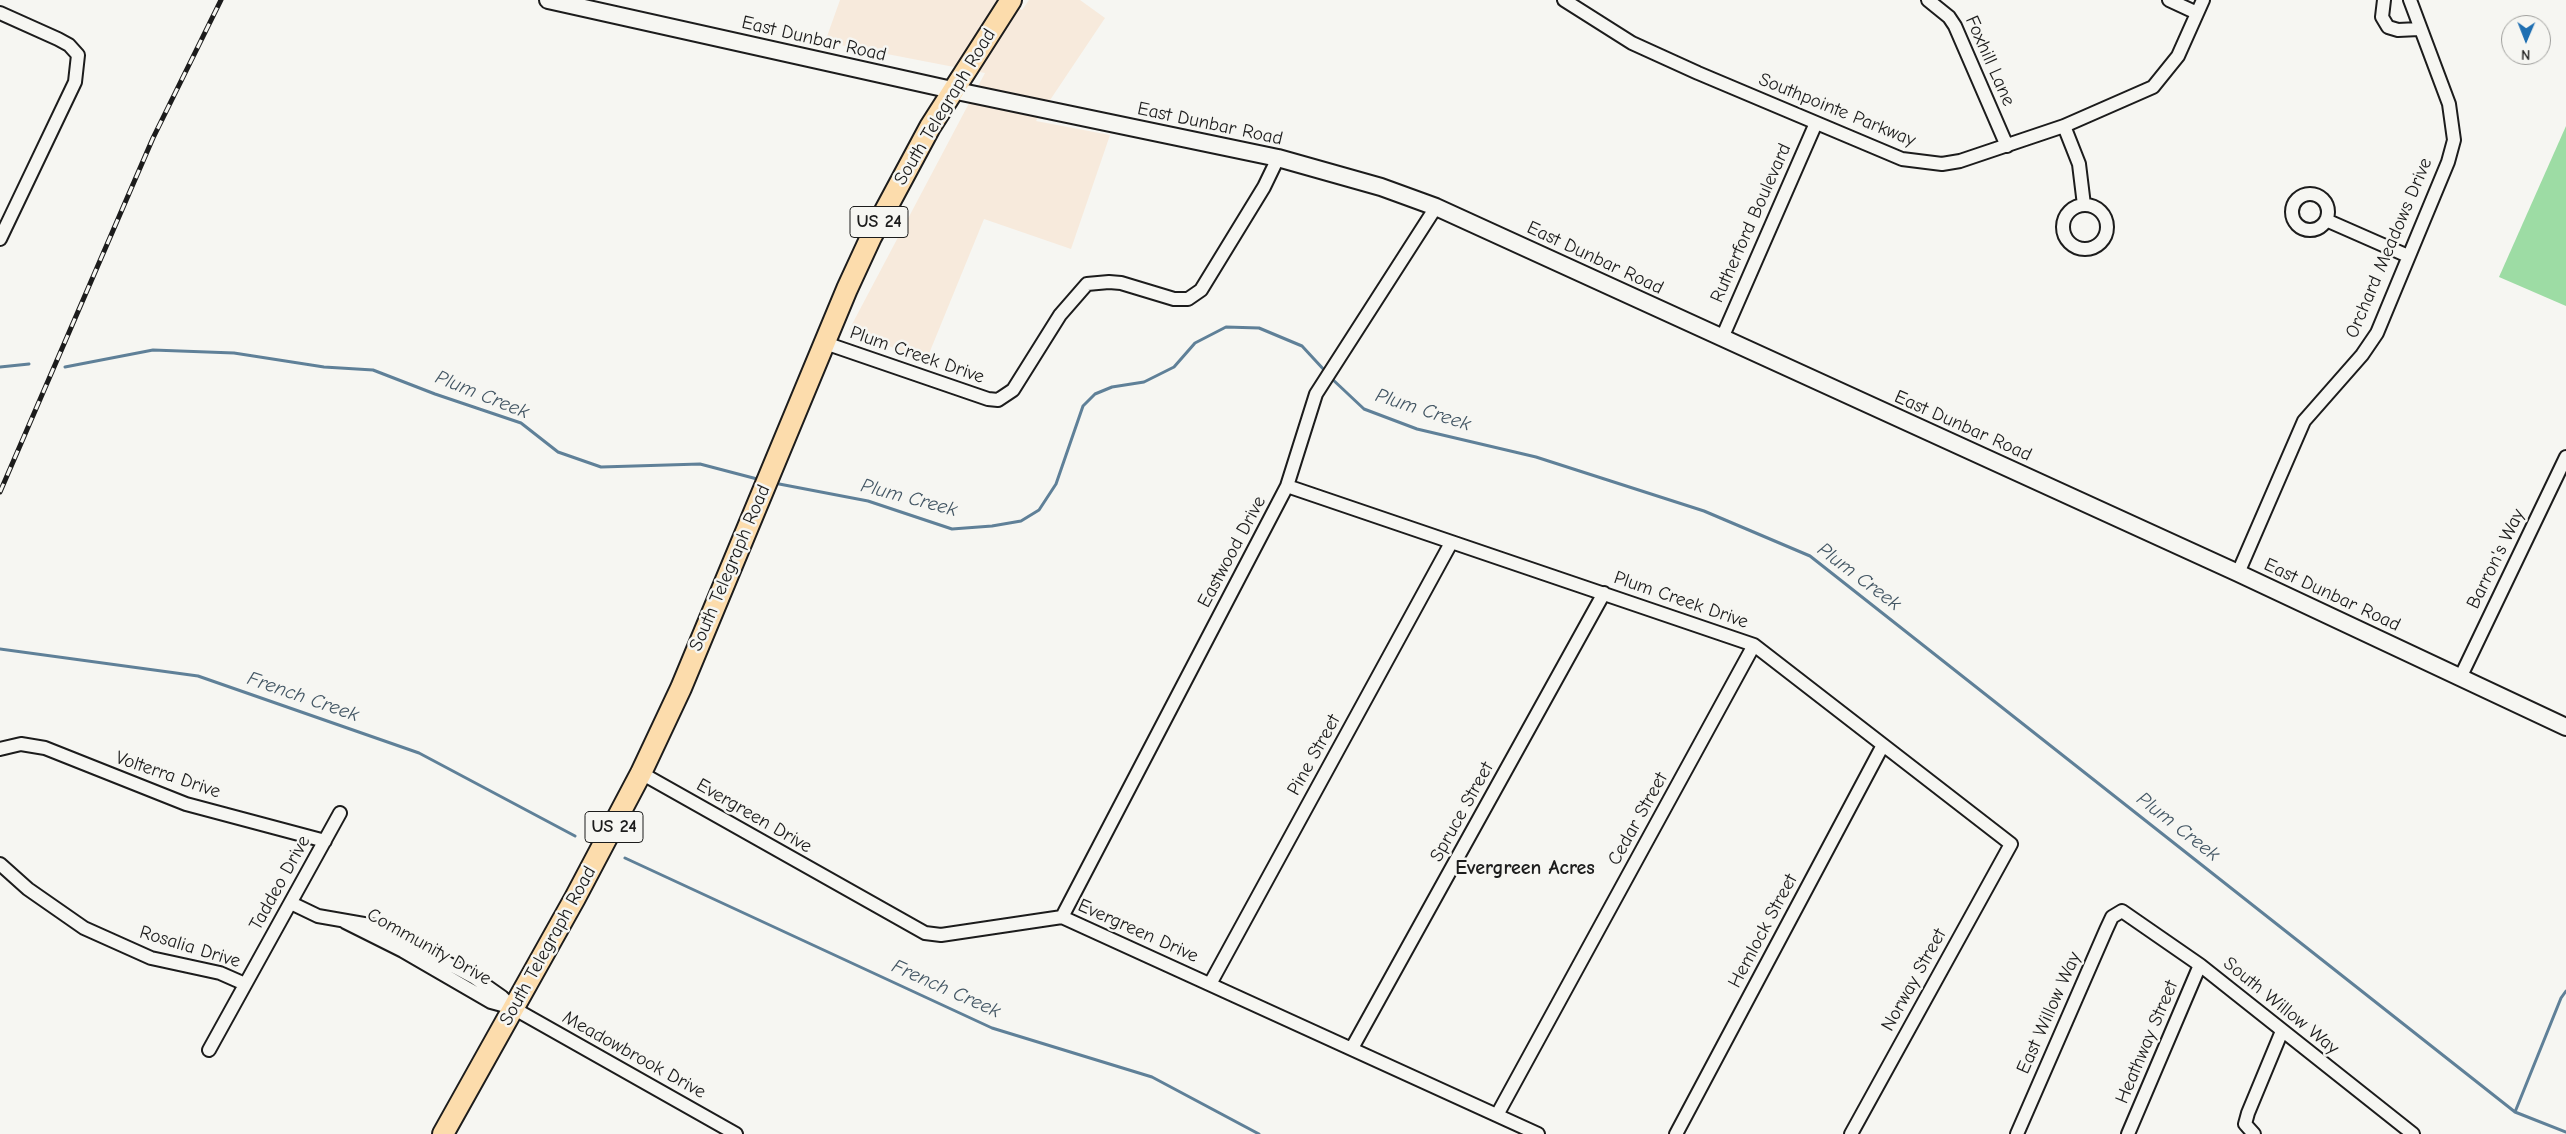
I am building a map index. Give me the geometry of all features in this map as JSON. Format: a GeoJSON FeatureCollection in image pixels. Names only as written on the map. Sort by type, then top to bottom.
{"type":"FeatureCollection","features":[{"type":"Feature","properties":{"kind":"main road","name":"South Telegraph Road"},"geometry":{"type":"LineString","coordinates":[[443,1134],[641,773],[681,688],[756,506],[871,237],[910,162],[952,90],[1011,0]]}},
{"type":"Feature","properties":{"kind":"street","name":"East Dunbar Road"},"geometry":{"type":"LineString","coordinates":[[548,0],[952,90],[1278,158],[1381,187],[1436,207],[2238,573],[2566,727]]}},
{"type":"Feature","properties":{"kind":"street","name":"Southpointe Parkway"},"geometry":{"type":"LineString","coordinates":[[1564,0],[1582,5],[1632,43],[1816,123],[1902,159],[1942,164],[1960,162],[2064,126],[2153,87],[2178,56],[2203,0]]}},
{"type":"Feature","properties":{"kind":"street","name":"Foxhill Lane"},"geometry":{"type":"LineString","coordinates":[[1928,0],[1949,17],[1955,26],[2007,146]]}},
{"type":"Feature","properties":{"kind":"street"},"geometry":{"type":"LineString","coordinates":[[2169,0],[2197,13]]}},
{"type":"Feature","properties":{"kind":"street"},"geometry":{"type":"LineString","coordinates":[[2384,0],[2382,17],[2388,27],[2398,30],[2419,29]]}},
{"type":"Feature","properties":{"kind":"street","name":"Orchard Meadows Drive"},"geometry":{"type":"LineString","coordinates":[[2238,573],[2304,421],[2370,346],[2448,162],[2454,140],[2449,104],[2419,29],[2410,0]]}},
{"type":"Feature","properties":{"kind":"street"},"geometry":{"type":"LineString","coordinates":[[0,14],[64,42],[78,55],[75,82],[0,239]]}},
{"type":"Feature","properties":{"kind":"street","name":"Rutherford Boulevard"},"geometry":{"type":"LineString","coordinates":[[1722,338],[1816,123]]}},
{"type":"Feature","properties":{"kind":"street"},"geometry":{"type":"LineString","coordinates":[[2064,126],[2079,164],[2084,205]]}},
{"type":"Feature","properties":{"kind":"street","name":"Plum Creek Drive"},"geometry":{"type":"LineString","coordinates":[[825,343],[988,399],[998,400],[1013,390],[1060,315],[1087,284],[1120,283],[1174,299],[1188,299],[1201,290],[1264,187],[1278,158]]}},
{"type":"Feature","properties":{"kind":"street","name":"Eastwood Drive"},"geometry":{"type":"LineString","coordinates":[[1062,917],[1287,486],[1312,406],[1323,381],[1436,207]]}},
{"type":"Feature","properties":{"kind":"street"},"geometry":{"type":"LineString","coordinates":[[2326,220],[2408,256]]}},
{"type":"Feature","properties":{"kind":"street","name":"Barron's Way"},"geometry":{"type":"LineString","coordinates":[[2460,678],[2566,457]]}},
{"type":"Feature","properties":{"kind":"street","name":"Plum Creek Drive"},"geometry":{"type":"LineString","coordinates":[[1287,486],[1754,645],[2011,844]]}},
{"type":"Feature","properties":{"kind":"street","name":"Pine Street"},"geometry":{"type":"LineString","coordinates":[[1210,984],[1451,543]]}},
{"type":"Feature","properties":{"kind":"street","name":"Spruce Street"},"geometry":{"type":"LineString","coordinates":[[1352,1048],[1604,593]]}},
{"type":"Feature","properties":{"kind":"street","name":"Cedar Street"},"geometry":{"type":"LineString","coordinates":[[1497,1116],[1754,645]]}},
{"type":"Feature","properties":{"kind":"street","name":"Volterra Drive"},"geometry":{"type":"LineString","coordinates":[[0,749],[21,744],[45,748],[186,804],[325,840]]}},
{"type":"Feature","properties":{"kind":"street","name":"Hemlock Street"},"geometry":{"type":"LineString","coordinates":[[1676,1134],[1883,745]]}},
{"type":"Feature","properties":{"kind":"street","name":"Evergreen Drive"},"geometry":{"type":"LineString","coordinates":[[641,773],[925,933],[941,935],[1062,917],[1538,1134]]}},
{"type":"Feature","properties":{"kind":"street","name":"Taddeo Drive"},"geometry":{"type":"LineString","coordinates":[[209,1050],[340,813]]}},
{"type":"Feature","properties":{"kind":"street","name":"Norway Street"},"geometry":{"type":"LineString","coordinates":[[1851,1134],[2011,844]]}},
{"type":"Feature","properties":{"kind":"street","name":"Rosalia Drive"},"geometry":{"type":"LineString","coordinates":[[0,864],[28,889],[84,928],[151,958],[220,973],[246,984]]}},
{"type":"Feature","properties":{"kind":"street","name":"Community Drive"},"geometry":{"type":"LineString","coordinates":[[291,903],[318,916],[345,922],[364,922],[381,927],[475,978],[502,997],[513,1008]]}},
{"type":"Feature","properties":{"kind":"street","name":"South Willow Way"},"geometry":{"type":"LineString","coordinates":[[2122,911],[2200,965],[2413,1134]]}},
{"type":"Feature","properties":{"kind":"street","name":"East Willow Way"},"geometry":{"type":"LineString","coordinates":[[2017,1134],[2112,917],[2122,911]]}},
{"type":"Feature","properties":{"kind":"street","name":"Heathway Street"},"geometry":{"type":"LineString","coordinates":[[2128,1134],[2200,965]]}},
{"type":"Feature","properties":{"kind":"street","name":"Meadowbrook Drive"},"geometry":{"type":"LineString","coordinates":[[513,1008],[736,1134]]}},
{"type":"Feature","properties":{"kind":"street"},"geometry":{"type":"LineString","coordinates":[[2254,1134],[2245,1124],[2282,1031]]}},
{"type":"Feature","properties":{"kind":"shaded area"},"geometry":{"type":"Polygon","coordinates":[[[840,0],[1004,0],[1022,10],[1029,0],[1080,0],[1105,18],[1036,121],[1110,135],[1071,249],[984,219],[926,361],[849,330],[985,73],[825,42],[840,0]]]}},
{"type":"Feature","properties":{"kind":"green space"},"geometry":{"type":"Polygon","coordinates":[[[2566,126],[2566,306],[2499,277],[2566,126]]]}},
{"type":"Feature","properties":{"kind":"waterway","name":"Plum Creek"},"geometry":{"type":"LineString","coordinates":[[774,483],[868,501],[952,529],[992,526],[1021,521],[1039,510],[1056,484],[1083,406],[1095,394],[1112,387],[1144,382],[1174,367],[1195,343],[1226,327],[1259,328],[1302,346],[1326,372]]}},
{"type":"Feature","properties":{"kind":"waterway","name":"Plum Creek"},"geometry":{"type":"LineString","coordinates":[[65,367],[153,350],[234,353],[324,367],[373,370],[435,394],[521,423],[558,452],[601,467],[700,464],[761,480]]}},
{"type":"Feature","properties":{"kind":"waterway","name":"Plum Creek"},"geometry":{"type":"LineString","coordinates":[[0,367],[29,364]]}},
{"type":"Feature","properties":{"kind":"waterway","name":"Plum Creek"},"geometry":{"type":"LineString","coordinates":[[1330,377],[1364,409],[1417,429],[1536,457],[1704,511],[1810,556],[2515,1112],[2566,1132]]}},
{"type":"Feature","properties":{"kind":"waterway","name":"French Creek"},"geometry":{"type":"LineString","coordinates":[[0,649],[198,676],[419,753],[575,836]]}},
{"type":"Feature","properties":{"kind":"waterway","name":"French Creek"},"geometry":{"type":"LineString","coordinates":[[625,858],[992,1028],[1152,1077],[1259,1134]]}},
{"type":"Feature","properties":{"kind":"waterway"},"geometry":{"type":"LineString","coordinates":[[2515,1112],[2561,998],[2566,991]]}},
{"type":"Feature","properties":{"kind":"railway"},"geometry":{"type":"LineString","coordinates":[[0,492],[153,138],[221,0]]}},
{"type":"Feature","properties":{"kind":"district","name":"Evergreen Acres"},"geometry":{"type":"Point","coordinates":[1525,868]}}]}
